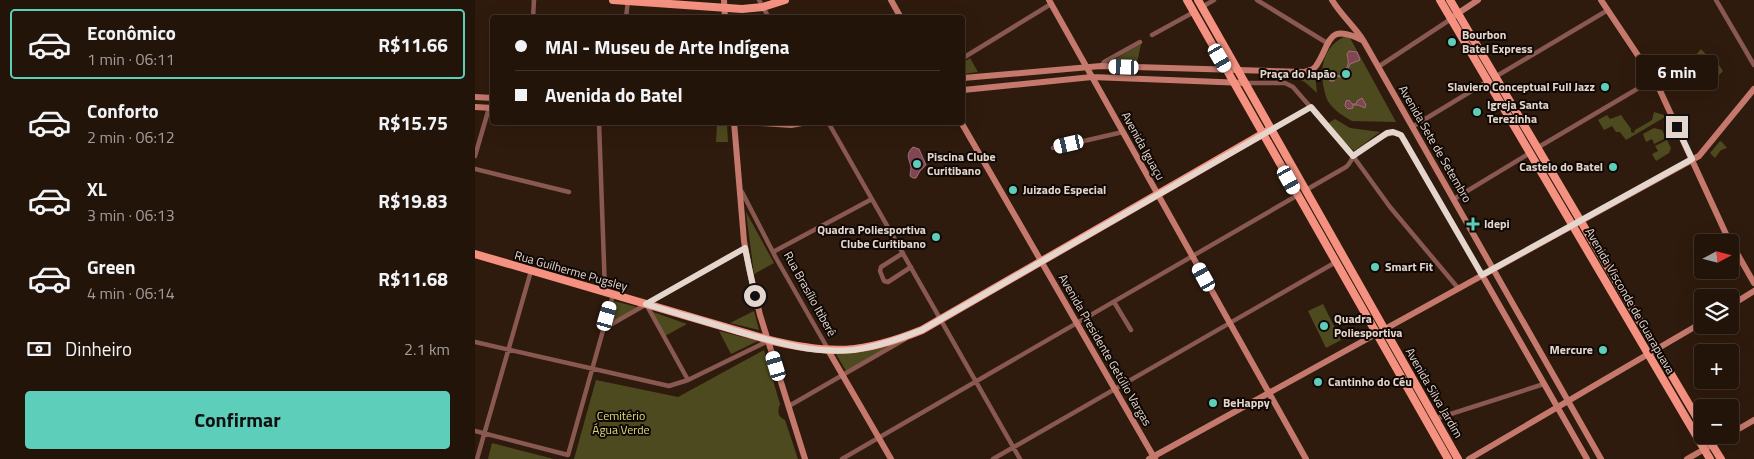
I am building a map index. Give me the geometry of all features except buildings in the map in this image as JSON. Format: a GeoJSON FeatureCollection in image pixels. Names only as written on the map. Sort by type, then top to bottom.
{"type":"FeatureCollection","features":[{"type":"Feature","properties":{"kind":"main road"},"geometry":{"type":"LineString","coordinates":[[613,0],[724,9],[785,0]]}},
{"type":"Feature","properties":{"kind":"main road"},"geometry":{"type":"LineString","coordinates":[[724,0],[725,15]]}},
{"type":"Feature","properties":{"kind":"main road"},"geometry":{"type":"LineString","coordinates":[[891,0],[899,15]]}},
{"type":"Feature","properties":{"kind":"main road","name":"Avenida Silva Jardim"},"geometry":{"type":"LineString","coordinates":[[1187,0],[1448,459]]}},
{"type":"Feature","properties":{"kind":"main road","name":"Avenida Sete de Setembro"},"geometry":{"type":"LineString","coordinates":[[1332,0],[1344,18],[1363,40],[1601,459]]}},
{"type":"Feature","properties":{"kind":"main road","name":"Avenida Visconde de Guarapuava"},"geometry":{"type":"LineString","coordinates":[[1440,0],[1710,459]]}},
{"type":"Feature","properties":{"kind":"main road","name":"Avenida Visconde de Guarapuava"},"geometry":{"type":"LineString","coordinates":[[1450,0],[1694,413]]}},
{"type":"Feature","properties":{"kind":"main road"},"geometry":{"type":"LineString","coordinates":[[1451,19],[1478,0]]}},
{"type":"Feature","properties":{"kind":"main road"},"geometry":{"type":"LineString","coordinates":[[1601,0],[1654,79],[1726,234]]}},
{"type":"Feature","properties":{"kind":"main road","name":"Avenida Iguaçu"},"geometry":{"type":"LineString","coordinates":[[1052,1],[1086,67],[1306,459]]}},
{"type":"Feature","properties":{"kind":"main road","name":"Avenida Silva Jardim"},"geometry":{"type":"LineString","coordinates":[[1200,4],[1458,459]]}},
{"type":"Feature","properties":{"kind":"main road"},"geometry":{"type":"LineString","coordinates":[[965,78],[1101,66],[1228,71],[1309,71],[1320,60],[1327,42],[1335,35],[1349,34],[1363,40]]}},
{"type":"Feature","properties":{"kind":"main road"},"geometry":{"type":"LineString","coordinates":[[1474,59],[1475,42]]}},
{"type":"Feature","properties":{"kind":"main road"},"geometry":{"type":"LineString","coordinates":[[1220,58],[1223,44]]}},
{"type":"Feature","properties":{"kind":"main road"},"geometry":{"type":"LineString","coordinates":[[965,90],[1092,77],[1245,82]]}},
{"type":"Feature","properties":{"kind":"main road"},"geometry":{"type":"LineString","coordinates":[[1099,90],[1101,82],[1107,77]]}},
{"type":"Feature","properties":{"kind":"main road"},"geometry":{"type":"LineString","coordinates":[[1152,458],[1692,159],[1703,152],[1754,89]]}},
{"type":"Feature","properties":{"kind":"main road"},"geometry":{"type":"LineString","coordinates":[[475,97],[490,98]]}},
{"type":"Feature","properties":{"kind":"main road"},"geometry":{"type":"LineString","coordinates":[[475,107],[490,108]]}},
{"type":"Feature","properties":{"kind":"main road"},"geometry":{"type":"LineString","coordinates":[[1507,114],[1520,119]]}},
{"type":"Feature","properties":{"kind":"main road"},"geometry":{"type":"LineString","coordinates":[[734,125],[745,248],[755,296],[805,459]]}},
{"type":"Feature","properties":{"kind":"main road","name":"Avenida Presidente Getúlio Vargas"},"geometry":{"type":"LineString","coordinates":[[963,125],[1115,389],[1152,458]]}},
{"type":"Feature","properties":{"kind":"main road","name":"Rua Guilherme Pugsley"},"geometry":{"type":"LineString","coordinates":[[475,254],[769,340],[804,348],[851,350],[876,346],[922,330],[1271,129]]}},
{"type":"Feature","properties":{"kind":"main road"},"geometry":{"type":"LineString","coordinates":[[1542,174],[1545,161]]}},
{"type":"Feature","properties":{"kind":"main road"},"geometry":{"type":"LineString","coordinates":[[1330,251],[1332,237]]}},
{"type":"Feature","properties":{"kind":"main road"},"geometry":{"type":"LineString","coordinates":[[1739,254],[1754,274]]}},
{"type":"Feature","properties":{"kind":"main road"},"geometry":{"type":"LineString","coordinates":[[1739,256],[1754,283]]}},
{"type":"Feature","properties":{"kind":"main road"},"geometry":{"type":"LineString","coordinates":[[1600,272],[1601,257]]}},
{"type":"Feature","properties":{"kind":"main road","name":"Avenida Sete de Setembro"},"geometry":{"type":"LineString","coordinates":[[1482,275],[1587,459]]}},
{"type":"Feature","properties":{"kind":"main road"},"geometry":{"type":"LineString","coordinates":[[1345,278],[1363,290]]}},
{"type":"Feature","properties":{"kind":"main road"},"geometry":{"type":"LineString","coordinates":[[1739,300],[1754,291]]}},
{"type":"Feature","properties":{"kind":"main road"},"geometry":{"type":"LineString","coordinates":[[1469,459],[1694,327]]}},
{"type":"Feature","properties":{"kind":"main road","name":"Rua Brasílio Itiberê"},"geometry":{"type":"LineString","coordinates":[[829,350],[891,459]]}},
{"type":"Feature","properties":{"kind":"main road"},"geometry":{"type":"LineString","coordinates":[[1408,389],[1413,379]]}},
{"type":"Feature","properties":{"kind":"main road"},"geometry":{"type":"LineString","coordinates":[[1667,387],[1679,389]]}},
{"type":"Feature","properties":{"kind":"main road"},"geometry":{"type":"LineString","coordinates":[[1739,429],[1754,420]]}},
{"type":"Feature","properties":{"kind":"main road"},"geometry":{"type":"LineString","coordinates":[[1687,459],[1712,444],[1721,459]]}},
{"type":"Feature","properties":{"kind":"street"},"geometry":{"type":"LineString","coordinates":[[533,15],[534,0]]}},
{"type":"Feature","properties":{"kind":"street"},"geometry":{"type":"LineString","coordinates":[[626,15],[628,0]]}},
{"type":"Feature","properties":{"kind":"street"},"geometry":{"type":"LineString","coordinates":[[1200,4],[1214,0]]}},
{"type":"Feature","properties":{"kind":"street"},"geometry":{"type":"LineString","coordinates":[[1257,0],[1327,42]]}},
{"type":"Feature","properties":{"kind":"street"},"geometry":{"type":"LineString","coordinates":[[1716,0],[1754,65]]}},
{"type":"Feature","properties":{"kind":"street"},"geometry":{"type":"LineString","coordinates":[[965,57],[1052,1]]}},
{"type":"Feature","properties":{"kind":"street"},"geometry":{"type":"LineString","coordinates":[[761,4],[767,15]]}},
{"type":"Feature","properties":{"kind":"street"},"geometry":{"type":"LineString","coordinates":[[1495,77],[1608,10]]}},
{"type":"Feature","properties":{"kind":"street"},"geometry":{"type":"LineString","coordinates":[[1152,35],[1194,12]]}},
{"type":"Feature","properties":{"kind":"street"},"geometry":{"type":"LineString","coordinates":[[1378,67],[1451,19]]}},
{"type":"Feature","properties":{"kind":"street"},"geometry":{"type":"LineString","coordinates":[[1101,66],[1104,62],[1141,42]]}},
{"type":"Feature","properties":{"kind":"street"},"geometry":{"type":"LineString","coordinates":[[1537,148],[1654,79]]}},
{"type":"Feature","properties":{"kind":"street"},"geometry":{"type":"LineString","coordinates":[[1412,127],[1488,81]]}},
{"type":"Feature","properties":{"kind":"street"},"geometry":{"type":"LineString","coordinates":[[1245,82],[1290,84],[1353,156],[1390,207],[1458,288]]}},
{"type":"Feature","properties":{"kind":"street"},"geometry":{"type":"LineString","coordinates":[[1271,129],[1311,107]]}},
{"type":"Feature","properties":{"kind":"street"},"geometry":{"type":"LineString","coordinates":[[475,156],[490,111]]}},
{"type":"Feature","properties":{"kind":"street"},"geometry":{"type":"LineString","coordinates":[[475,430],[568,455],[603,329],[609,293],[599,125]]}},
{"type":"Feature","properties":{"kind":"street"},"geometry":{"type":"LineString","coordinates":[[831,125],[1020,459]]}},
{"type":"Feature","properties":{"kind":"street"},"geometry":{"type":"LineString","coordinates":[[1053,148],[1123,132]]}},
{"type":"Feature","properties":{"kind":"street","name":"Avenida Sete de Setembro"},"geometry":{"type":"LineString","coordinates":[[1353,156],[1387,133],[1398,133],[1405,140],[1482,275]]}},
{"type":"Feature","properties":{"kind":"street"},"geometry":{"type":"LineString","coordinates":[[1454,199],[1530,153]]}},
{"type":"Feature","properties":{"kind":"street"},"geometry":{"type":"LineString","coordinates":[[1306,190],[1346,167],[1351,163],[1353,156]]}},
{"type":"Feature","properties":{"kind":"street"},"geometry":{"type":"LineString","coordinates":[[475,169],[569,192]]}},
{"type":"Feature","properties":{"kind":"street","name":"Rua Brasílio Itiberê"},"geometry":{"type":"LineString","coordinates":[[741,190],[773,252],[829,350]]}},
{"type":"Feature","properties":{"kind":"street"},"geometry":{"type":"LineString","coordinates":[[842,459],[1298,195]]}},
{"type":"Feature","properties":{"kind":"street"},"geometry":{"type":"LineString","coordinates":[[773,252],[872,199]]}},
{"type":"Feature","properties":{"kind":"street"},"geometry":{"type":"LineString","coordinates":[[603,329],[745,248]]}},
{"type":"Feature","properties":{"kind":"street"},"geometry":{"type":"LineString","coordinates":[[903,253],[881,267],[880,271],[884,281],[888,282],[911,267]]}},
{"type":"Feature","properties":{"kind":"street"},"geometry":{"type":"LineString","coordinates":[[993,459],[1336,262]]}},
{"type":"Feature","properties":{"kind":"street"},"geometry":{"type":"LineString","coordinates":[[477,459],[531,271]]}},
{"type":"Feature","properties":{"kind":"street"},"geometry":{"type":"LineString","coordinates":[[1113,302],[1131,330]]}},
{"type":"Feature","properties":{"kind":"street"},"geometry":{"type":"LineString","coordinates":[[646,304],[688,380]]}},
{"type":"Feature","properties":{"kind":"street"},"geometry":{"type":"LineString","coordinates":[[789,406],[922,330]]}},
{"type":"Feature","properties":{"kind":"street"},"geometry":{"type":"LineString","coordinates":[[475,342],[665,386],[672,386],[769,340]]}},
{"type":"Feature","properties":{"kind":"street"},"geometry":{"type":"LineString","coordinates":[[1435,419],[1544,384]]}},
{"type":"Feature","properties":{"kind":"green space","name":"Praça do Japão"},"geometry":{"type":"Polygon","coordinates":[[[1346,36],[1350,38],[1396,122],[1352,121],[1332,107],[1328,101],[1323,81],[1323,65],[1328,51],[1346,36]]]}},
{"type":"Feature","properties":{"kind":"green space"},"geometry":{"type":"Polygon","coordinates":[[[1141,44],[1137,63],[1108,63],[1141,44]]]}},
{"type":"Feature","properties":{"kind":"green space"},"geometry":{"type":"Polygon","coordinates":[[[1701,49],[1715,64],[1717,62],[1723,71],[1708,87],[1701,91],[1695,83],[1706,74],[1693,58],[1701,49]]]}},
{"type":"Feature","properties":{"kind":"green space"},"geometry":{"type":"Polygon","coordinates":[[[970,58],[978,72],[965,74],[965,62],[970,58]]]}},
{"type":"Feature","properties":{"kind":"green space"},"geometry":{"type":"Polygon","coordinates":[[[1315,74],[1317,93],[1306,83],[1294,76],[1315,74]]]}},
{"type":"Feature","properties":{"kind":"green space"},"geometry":{"type":"Polygon","coordinates":[[[1654,112],[1665,117],[1626,140],[1612,126],[1604,130],[1598,120],[1607,115],[1610,119],[1621,115],[1631,129],[1631,132],[1634,133],[1635,130],[1652,120],[1654,112]]]}},
{"type":"Feature","properties":{"kind":"green space"},"geometry":{"type":"Polygon","coordinates":[[[1335,119],[1350,128],[1380,132],[1354,151],[1327,124],[1335,119]]]}},
{"type":"Feature","properties":{"kind":"green space"},"geometry":{"type":"Polygon","coordinates":[[[717,125],[727,125],[728,142],[716,142],[717,125]]]}},
{"type":"Feature","properties":{"kind":"green space"},"geometry":{"type":"Polygon","coordinates":[[[1654,128],[1662,130],[1666,138],[1654,144],[1652,139],[1646,142],[1643,134],[1654,128]]]}},
{"type":"Feature","properties":{"kind":"green space"},"geometry":{"type":"Polygon","coordinates":[[[1667,140],[1671,148],[1669,153],[1656,161],[1652,154],[1658,151],[1655,146],[1667,140]]]}},
{"type":"Feature","properties":{"kind":"green space"},"geometry":{"type":"Polygon","coordinates":[[[1720,141],[1727,148],[1721,150],[1715,158],[1710,153],[1720,141]]]}},
{"type":"Feature","properties":{"kind":"green space"},"geometry":{"type":"Polygon","coordinates":[[[746,212],[774,263],[754,274],[746,212]]]}},
{"type":"Feature","properties":{"kind":"green space"},"geometry":{"type":"Polygon","coordinates":[[[614,301],[637,307],[608,325],[614,301]]]}},
{"type":"Feature","properties":{"kind":"green space","name":"Quadra Poliesportiva"},"geometry":{"type":"Polygon","coordinates":[[[1323,304],[1341,340],[1326,348],[1308,311],[1323,304]]]}},
{"type":"Feature","properties":{"kind":"green space"},"geometry":{"type":"Polygon","coordinates":[[[650,311],[687,324],[665,336],[650,311]]]}},
{"type":"Feature","properties":{"kind":"green space"},"geometry":{"type":"Polygon","coordinates":[[[754,311],[759,330],[730,323],[754,311]]]}},
{"type":"Feature","properties":{"kind":"green space"},"geometry":{"type":"Polygon","coordinates":[[[719,331],[758,341],[731,354],[719,331]]]}},
{"type":"Feature","properties":{"kind":"green space"},"geometry":{"type":"Polygon","coordinates":[[[889,346],[846,371],[836,354],[863,352],[889,346]]]}},
{"type":"Feature","properties":{"kind":"green space","name":"Cemitério Água Verde"},"geometry":{"type":"Polygon","coordinates":[[[764,350],[780,404],[779,414],[785,420],[798,459],[574,459],[596,380],[678,397],[764,350]]]}},
{"type":"Feature","properties":{"kind":"green space"},"geometry":{"type":"Polygon","coordinates":[[[492,443],[554,459],[488,459],[492,443]]]}},
{"type":"Feature","properties":{"kind":"shaded area"},"geometry":{"type":"Polygon","coordinates":[[[1349,51],[1357,52],[1360,60],[1350,64],[1348,79],[1336,76],[1334,81],[1330,81],[1328,76],[1331,72],[1342,76],[1348,65],[1347,54],[1349,51]]]}},
{"type":"Feature","properties":{"kind":"shaded area"},"geometry":{"type":"Polygon","coordinates":[[[1362,98],[1366,105],[1365,108],[1353,105],[1353,108],[1348,109],[1345,106],[1346,101],[1349,100],[1352,104],[1356,104],[1362,98]]]}},
{"type":"Feature","properties":{"kind":"shaded area","name":"Piscina Clube Curitibano"},"geometry":{"type":"Polygon","coordinates":[[[913,147],[919,149],[926,165],[916,178],[910,176],[911,167],[908,154],[913,147]]]}},
{"type":"Feature","properties":{"kind":"place","name":"Bourbon Batel Express"},"geometry":{"type":"Point","coordinates":[1452,42]}},
{"type":"Feature","properties":{"kind":"place","name":"Praça do Japão"},"geometry":{"type":"Point","coordinates":[1346,74]}},
{"type":"Feature","properties":{"kind":"place","name":"Slaviero Conceptual Full Jazz"},"geometry":{"type":"Point","coordinates":[1605,87]}},
{"type":"Feature","properties":{"kind":"place","name":"Igreja Santa Terezinha"},"geometry":{"type":"Point","coordinates":[1477,112]}},
{"type":"Feature","properties":{"kind":"place","name":"Piscina Clube Curitibano"},"geometry":{"type":"Point","coordinates":[917,164]}},
{"type":"Feature","properties":{"kind":"place","name":"Castelo do Batel"},"geometry":{"type":"Point","coordinates":[1613,167]}},
{"type":"Feature","properties":{"kind":"place","name":"Juizado Especial"},"geometry":{"type":"Point","coordinates":[1013,190]}},
{"type":"Feature","properties":{"kind":"place","name":"Idepi"},"geometry":{"type":"Point","coordinates":[1473,224]}},
{"type":"Feature","properties":{"kind":"place","name":"Quadra Poliesportiva Clube Curitibano"},"geometry":{"type":"Point","coordinates":[936,237]}},
{"type":"Feature","properties":{"kind":"place","name":"Smart Fit"},"geometry":{"type":"Point","coordinates":[1375,267]}},
{"type":"Feature","properties":{"kind":"place","name":"Quadra Poliesportiva"},"geometry":{"type":"Point","coordinates":[1324,326]}},
{"type":"Feature","properties":{"kind":"place","name":"Mercure"},"geometry":{"type":"Point","coordinates":[1603,350]}},
{"type":"Feature","properties":{"kind":"place","name":"Cantinho do Céu"},"geometry":{"type":"Point","coordinates":[1318,382]}},
{"type":"Feature","properties":{"kind":"place","name":"BeHappy"},"geometry":{"type":"Point","coordinates":[1213,403]}},
{"type":"Feature","properties":{"kind":"route"},"geometry":{"type":"LineString","coordinates":[[755,296],[745,248],[646,304],[769,340],[815,350],[851,350],[890,342],[922,330],[1311,107],[1353,156],[1387,133],[1393,132],[1401,135],[1482,275],[1692,159],[1677,127]]}}]}
